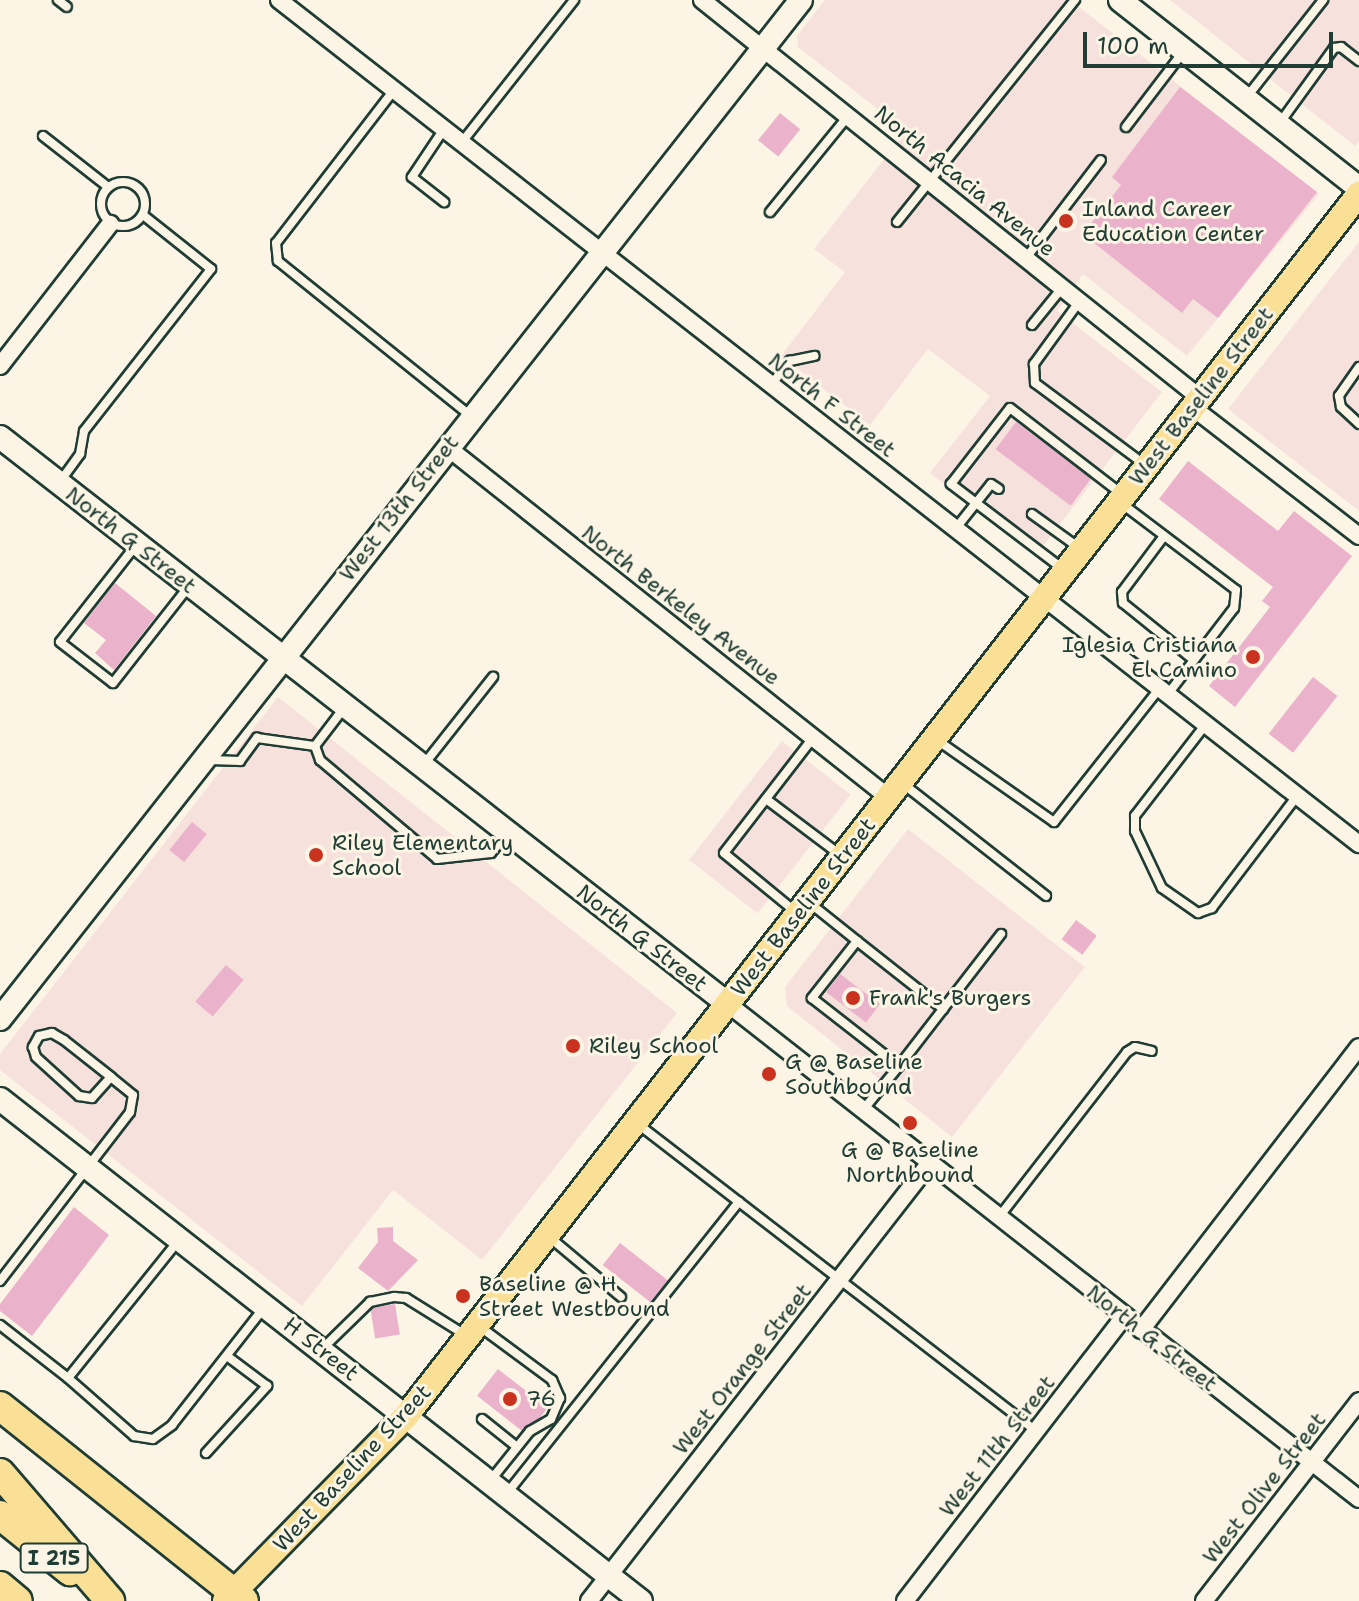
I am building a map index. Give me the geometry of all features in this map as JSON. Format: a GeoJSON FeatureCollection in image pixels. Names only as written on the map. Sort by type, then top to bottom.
{"type":"FeatureCollection","features":[{"type":"Feature","properties":{"kind":"highway"},"geometry":{"type":"LineString","coordinates":[[0,1406],[234,1598]]}},
{"type":"Feature","properties":{"kind":"highway"},"geometry":{"type":"LineString","coordinates":[[0,1473],[109,1601]]}},
{"type":"Feature","properties":{"kind":"highway","name":"I 215"},"geometry":{"type":"LineString","coordinates":[[0,1515],[109,1601]]}},
{"type":"Feature","properties":{"kind":"highway","name":"I 215"},"geometry":{"type":"LineString","coordinates":[[0,1586],[18,1601]]}},
{"type":"Feature","properties":{"kind":"main road","name":"West Baseline Street"},"geometry":{"type":"LineString","coordinates":[[234,1598],[406,1416],[1359,194]]}},
{"type":"Feature","properties":{"kind":"street","name":"North F Street"},"geometry":{"type":"LineString","coordinates":[[279,0],[1359,844]]}},
{"type":"Feature","properties":{"kind":"street","name":"North Acacia Avenue"},"geometry":{"type":"LineString","coordinates":[[702,0],[1025,258],[1195,402],[1356,529]]}},
{"type":"Feature","properties":{"kind":"street","name":"West 13th Street"},"geometry":{"type":"LineString","coordinates":[[0,1019],[281,657],[801,0]]}},
{"type":"Feature","properties":{"kind":"street"},"geometry":{"type":"LineString","coordinates":[[1120,0],[1359,188]]}},
{"type":"Feature","properties":{"kind":"street"},"geometry":{"type":"LineString","coordinates":[[0,366],[110,224]]}},
{"type":"Feature","properties":{"kind":"street","name":"North G Street"},"geometry":{"type":"LineString","coordinates":[[0,437],[1359,1499]]}},
{"type":"Feature","properties":{"kind":"street","name":"North Berkeley Avenue"},"geometry":{"type":"LineString","coordinates":[[447,447],[813,738],[894,790]]}},
{"type":"Feature","properties":{"kind":"street"},"geometry":{"type":"LineString","coordinates":[[1141,1330],[1359,1047]]}},
{"type":"Feature","properties":{"kind":"street","name":"H Street"},"geometry":{"type":"LineString","coordinates":[[0,1099],[641,1601]]}},
{"type":"Feature","properties":{"kind":"street","name":"West Orange Street"},"geometry":{"type":"LineString","coordinates":[[589,1601],[929,1164]]}},
{"type":"Feature","properties":{"kind":"street","name":"West 11th Street"},"geometry":{"type":"LineString","coordinates":[[905,1601],[1124,1317]]}},
{"type":"Feature","properties":{"kind":"street","name":"West Olive Street"},"geometry":{"type":"LineString","coordinates":[[1204,1601],[1359,1401]]}},
{"type":"Feature","properties":{"kind":"lane"},"geometry":{"type":"LineString","coordinates":[[58,0],[67,7]]}},
{"type":"Feature","properties":{"kind":"lane"},"geometry":{"type":"LineString","coordinates":[[462,143],[574,0]]}},
{"type":"Feature","properties":{"kind":"lane"},"geometry":{"type":"LineString","coordinates":[[897,222],[1075,0]]}},
{"type":"Feature","properties":{"kind":"lane"},"geometry":{"type":"LineString","coordinates":[[1245,99],[1323,0]]}},
{"type":"Feature","properties":{"kind":"lane"},"geometry":{"type":"LineString","coordinates":[[1278,125],[1334,48],[1359,61]]}},
{"type":"Feature","properties":{"kind":"lane"},"geometry":{"type":"LineString","coordinates":[[1126,127],[1184,51]]}},
{"type":"Feature","properties":{"kind":"lane"},"geometry":{"type":"LineString","coordinates":[[394,90],[276,243],[278,261],[472,416]]}},
{"type":"Feature","properties":{"kind":"lane"},"geometry":{"type":"LineString","coordinates":[[770,212],[849,116]]}},
{"type":"Feature","properties":{"kind":"lane"},"geometry":{"type":"LineString","coordinates":[[444,129],[412,177],[444,202]]}},
{"type":"Feature","properties":{"kind":"lane"},"geometry":{"type":"LineString","coordinates":[[43,136],[108,187]]}},
{"type":"Feature","properties":{"kind":"lane"},"geometry":{"type":"LineString","coordinates":[[1025,258],[1101,160]]}},
{"type":"Feature","properties":{"kind":"lane"},"geometry":{"type":"LineString","coordinates":[[108,187],[128,182],[137,187],[143,195],[143,215]]}},
{"type":"Feature","properties":{"kind":"lane"},"geometry":{"type":"LineString","coordinates":[[108,187],[100,206],[110,224],[128,226],[143,215]]}},
{"type":"Feature","properties":{"kind":"lane"},"geometry":{"type":"LineString","coordinates":[[59,484],[80,454],[84,431],[211,269],[143,215]]}},
{"type":"Feature","properties":{"kind":"lane"},"geometry":{"type":"LineString","coordinates":[[1032,325],[1062,288]]}},
{"type":"Feature","properties":{"kind":"lane"},"geometry":{"type":"LineString","coordinates":[[1079,302],[1034,364],[1035,383],[1146,466]]}},
{"type":"Feature","properties":{"kind":"lane"},"geometry":{"type":"LineString","coordinates":[[771,385],[790,361],[814,356]]}},
{"type":"Feature","properties":{"kind":"lane"},"geometry":{"type":"LineString","coordinates":[[1359,367],[1339,396],[1341,407],[1359,424]]}},
{"type":"Feature","properties":{"kind":"lane"},"geometry":{"type":"LineString","coordinates":[[935,738],[1054,822],[1164,691],[1194,660],[1234,608],[1236,590],[1164,536],[1010,408],[951,484],[1065,571]]}},
{"type":"Feature","properties":{"kind":"lane"},"geometry":{"type":"LineString","coordinates":[[955,529],[991,484],[999,489]]}},
{"type":"Feature","properties":{"kind":"lane"},"geometry":{"type":"LineString","coordinates":[[1032,514],[1081,550]]}},
{"type":"Feature","properties":{"kind":"lane"},"geometry":{"type":"LineString","coordinates":[[1164,536],[1122,592],[1123,603],[1194,660]]}},
{"type":"Feature","properties":{"kind":"lane"},"geometry":{"type":"LineString","coordinates":[[137,544],[60,642],[113,683],[189,586]]}},
{"type":"Feature","properties":{"kind":"lane"},"geometry":{"type":"LineString","coordinates":[[422,767],[493,677]]}},
{"type":"Feature","properties":{"kind":"lane"},"geometry":{"type":"LineString","coordinates":[[315,746],[345,707]]}},
{"type":"Feature","properties":{"kind":"lane"},"geometry":{"type":"LineString","coordinates":[[1206,724],[1135,816],[1135,831],[1162,888],[1198,913],[1212,908],[1297,796]]}},
{"type":"Feature","properties":{"kind":"lane"},"geometry":{"type":"LineString","coordinates":[[201,760],[240,761],[257,738],[315,746]]}},
{"type":"Feature","properties":{"kind":"lane"},"geometry":{"type":"LineString","coordinates":[[813,738],[725,856],[857,941],[943,1009]]}},
{"type":"Feature","properties":{"kind":"lane"},"geometry":{"type":"LineString","coordinates":[[315,746],[320,760],[437,859],[491,853],[507,833]]}},
{"type":"Feature","properties":{"kind":"lane"},"geometry":{"type":"LineString","coordinates":[[894,790],[1046,896]]}},
{"type":"Feature","properties":{"kind":"lane"},"geometry":{"type":"LineString","coordinates":[[766,799],[841,855]]}},
{"type":"Feature","properties":{"kind":"lane"},"geometry":{"type":"LineString","coordinates":[[863,1110],[1001,934]]}},
{"type":"Feature","properties":{"kind":"lane"},"geometry":{"type":"LineString","coordinates":[[857,941],[812,998],[899,1066]]}},
{"type":"Feature","properties":{"kind":"lane"},"geometry":{"type":"LineString","coordinates":[[0,1281],[130,1112],[133,1095],[111,1077],[52,1033],[39,1036],[33,1047],[36,1057],[79,1096],[92,1098],[111,1077]]}},
{"type":"Feature","properties":{"kind":"lane"},"geometry":{"type":"LineString","coordinates":[[998,1218],[1127,1052],[1135,1047],[1152,1051]]}},
{"type":"Feature","properties":{"kind":"lane"},"geometry":{"type":"LineString","coordinates":[[635,1122],[1036,1431]]}},
{"type":"Feature","properties":{"kind":"lane"},"geometry":{"type":"LineString","coordinates":[[498,1488],[739,1202]]}},
{"type":"Feature","properties":{"kind":"lane"},"geometry":{"type":"LineString","coordinates":[[547,1235],[621,1297]]}},
{"type":"Feature","properties":{"kind":"lane"},"geometry":{"type":"LineString","coordinates":[[68,1378],[179,1239]]}},
{"type":"Feature","properties":{"kind":"lane"},"geometry":{"type":"LineString","coordinates":[[322,1350],[370,1302],[406,1298],[472,1331],[552,1380],[560,1398],[551,1419],[516,1446],[498,1488]]}},
{"type":"Feature","properties":{"kind":"lane"},"geometry":{"type":"LineString","coordinates":[[0,1325],[68,1378],[134,1436],[153,1439],[172,1425],[265,1306]]}},
{"type":"Feature","properties":{"kind":"lane"},"geometry":{"type":"LineString","coordinates":[[206,1453],[267,1386],[227,1356]]}},
{"type":"Feature","properties":{"kind":"lane"},"geometry":{"type":"LineString","coordinates":[[482,1419],[516,1446]]}},
{"type":"Feature","properties":{"kind":"shaded area","name":"Inland Career Education Center"},"geometry":{"type":"Polygon","coordinates":[[[825,0],[1070,0],[1319,194],[1187,356],[1083,274],[1057,311],[1162,392],[1036,555],[930,473],[990,396],[928,349],[870,425],[781,356],[845,272],[814,249],[906,131],[798,47],[797,36],[825,0]]]}},
{"type":"Feature","properties":{"kind":"shaded area"},"geometry":{"type":"Polygon","coordinates":[[[1170,0],[1359,0],[1359,141],[1355,146],[1170,0]]]}},
{"type":"Feature","properties":{"kind":"shaded area"},"geometry":{"type":"Polygon","coordinates":[[[1359,242],[1359,511],[1228,409],[1359,242]]]}},
{"type":"Feature","properties":{"kind":"shaded area","name":"Riley Elementary School"},"geometry":{"type":"Polygon","coordinates":[[[278,697],[677,1013],[482,1260],[393,1190],[302,1306],[0,1070],[0,1054],[278,697]]]}},
{"type":"Feature","properties":{"kind":"shaded area"},"geometry":{"type":"Polygon","coordinates":[[[782,741],[851,795],[758,914],[689,860],[782,741]]]}},
{"type":"Feature","properties":{"kind":"shaded area"},"geometry":{"type":"Polygon","coordinates":[[[908,829],[1085,967],[952,1137],[787,1006],[785,987],[908,829]]]}},
{"type":"Feature","properties":{"kind":"building"},"geometry":{"type":"Polygon","coordinates":[[[1180,87],[1317,192],[1218,318],[1193,299],[1182,313],[1083,234],[1121,185],[1112,177],[1180,87]]]}},
{"type":"Feature","properties":{"kind":"building"},"geometry":{"type":"Polygon","coordinates":[[[780,113],[800,129],[778,157],[758,140],[780,113]]]}},
{"type":"Feature","properties":{"kind":"building"},"geometry":{"type":"Polygon","coordinates":[[[1016,422],[1091,479],[1071,506],[996,449],[1016,422]]]}},
{"type":"Feature","properties":{"kind":"building"},"geometry":{"type":"Polygon","coordinates":[[[1188,461],[1278,531],[1294,511],[1352,556],[1235,707],[1209,686],[1270,607],[1262,601],[1273,587],[1159,499],[1188,461]]]}},
{"type":"Feature","properties":{"kind":"building"},"geometry":{"type":"Polygon","coordinates":[[[115,583],[156,616],[114,670],[95,653],[106,640],[84,623],[115,583]]]}},
{"type":"Feature","properties":{"kind":"building"},"geometry":{"type":"Polygon","coordinates":[[[1313,677],[1337,696],[1293,753],[1269,734],[1313,677]]]}},
{"type":"Feature","properties":{"kind":"building"},"geometry":{"type":"Polygon","coordinates":[[[192,822],[207,834],[184,862],[169,850],[192,822]]]}},
{"type":"Feature","properties":{"kind":"building"},"geometry":{"type":"Polygon","coordinates":[[[1076,920],[1097,936],[1082,955],[1062,939],[1076,920]]]}},
{"type":"Feature","properties":{"kind":"building"},"geometry":{"type":"Polygon","coordinates":[[[226,965],[244,980],[213,1017],[195,1002],[226,965]]]}},
{"type":"Feature","properties":{"kind":"building","name":"Frank's Burgers"},"geometry":{"type":"Polygon","coordinates":[[[840,974],[880,1004],[866,1022],[826,992],[840,974]]]}},
{"type":"Feature","properties":{"kind":"building"},"geometry":{"type":"Polygon","coordinates":[[[74,1207],[109,1235],[32,1336],[0,1311],[0,1304],[74,1207]]]}},
{"type":"Feature","properties":{"kind":"building"},"geometry":{"type":"Polygon","coordinates":[[[393,1227],[393,1241],[418,1260],[388,1291],[358,1268],[378,1242],[377,1228],[393,1227]]]}},
{"type":"Feature","properties":{"kind":"building"},"geometry":{"type":"Polygon","coordinates":[[[620,1243],[668,1281],[651,1303],[603,1265],[620,1243]]]}},
{"type":"Feature","properties":{"kind":"building"},"geometry":{"type":"Polygon","coordinates":[[[395,1304],[400,1335],[375,1339],[370,1308],[395,1304]]]}},
{"type":"Feature","properties":{"kind":"building"},"geometry":{"type":"Polygon","coordinates":[[[498,1369],[548,1408],[527,1435],[477,1396],[498,1369]]]}},
{"type":"Feature","properties":{"kind":"place","name":"Inland Career Education Center"},"geometry":{"type":"Point","coordinates":[1066,221]}},
{"type":"Feature","properties":{"kind":"place","name":"Iglesia Cristiana El Camino"},"geometry":{"type":"Point","coordinates":[1253,657]}},
{"type":"Feature","properties":{"kind":"place","name":"Riley Elementary School"},"geometry":{"type":"Point","coordinates":[316,855]}},
{"type":"Feature","properties":{"kind":"place","name":"Frank's Burgers"},"geometry":{"type":"Point","coordinates":[853,998]}},
{"type":"Feature","properties":{"kind":"place","name":"Riley School"},"geometry":{"type":"Point","coordinates":[573,1046]}},
{"type":"Feature","properties":{"kind":"place","name":"G @ Baseline Southbound"},"geometry":{"type":"Point","coordinates":[769,1074]}},
{"type":"Feature","properties":{"kind":"place","name":"G @ Baseline Northbound"},"geometry":{"type":"Point","coordinates":[910,1123]}},
{"type":"Feature","properties":{"kind":"place","name":"Baseline @ H Street Westbound"},"geometry":{"type":"Point","coordinates":[463,1296]}},
{"type":"Feature","properties":{"kind":"place","name":"76"},"geometry":{"type":"Point","coordinates":[510,1399]}}]}
